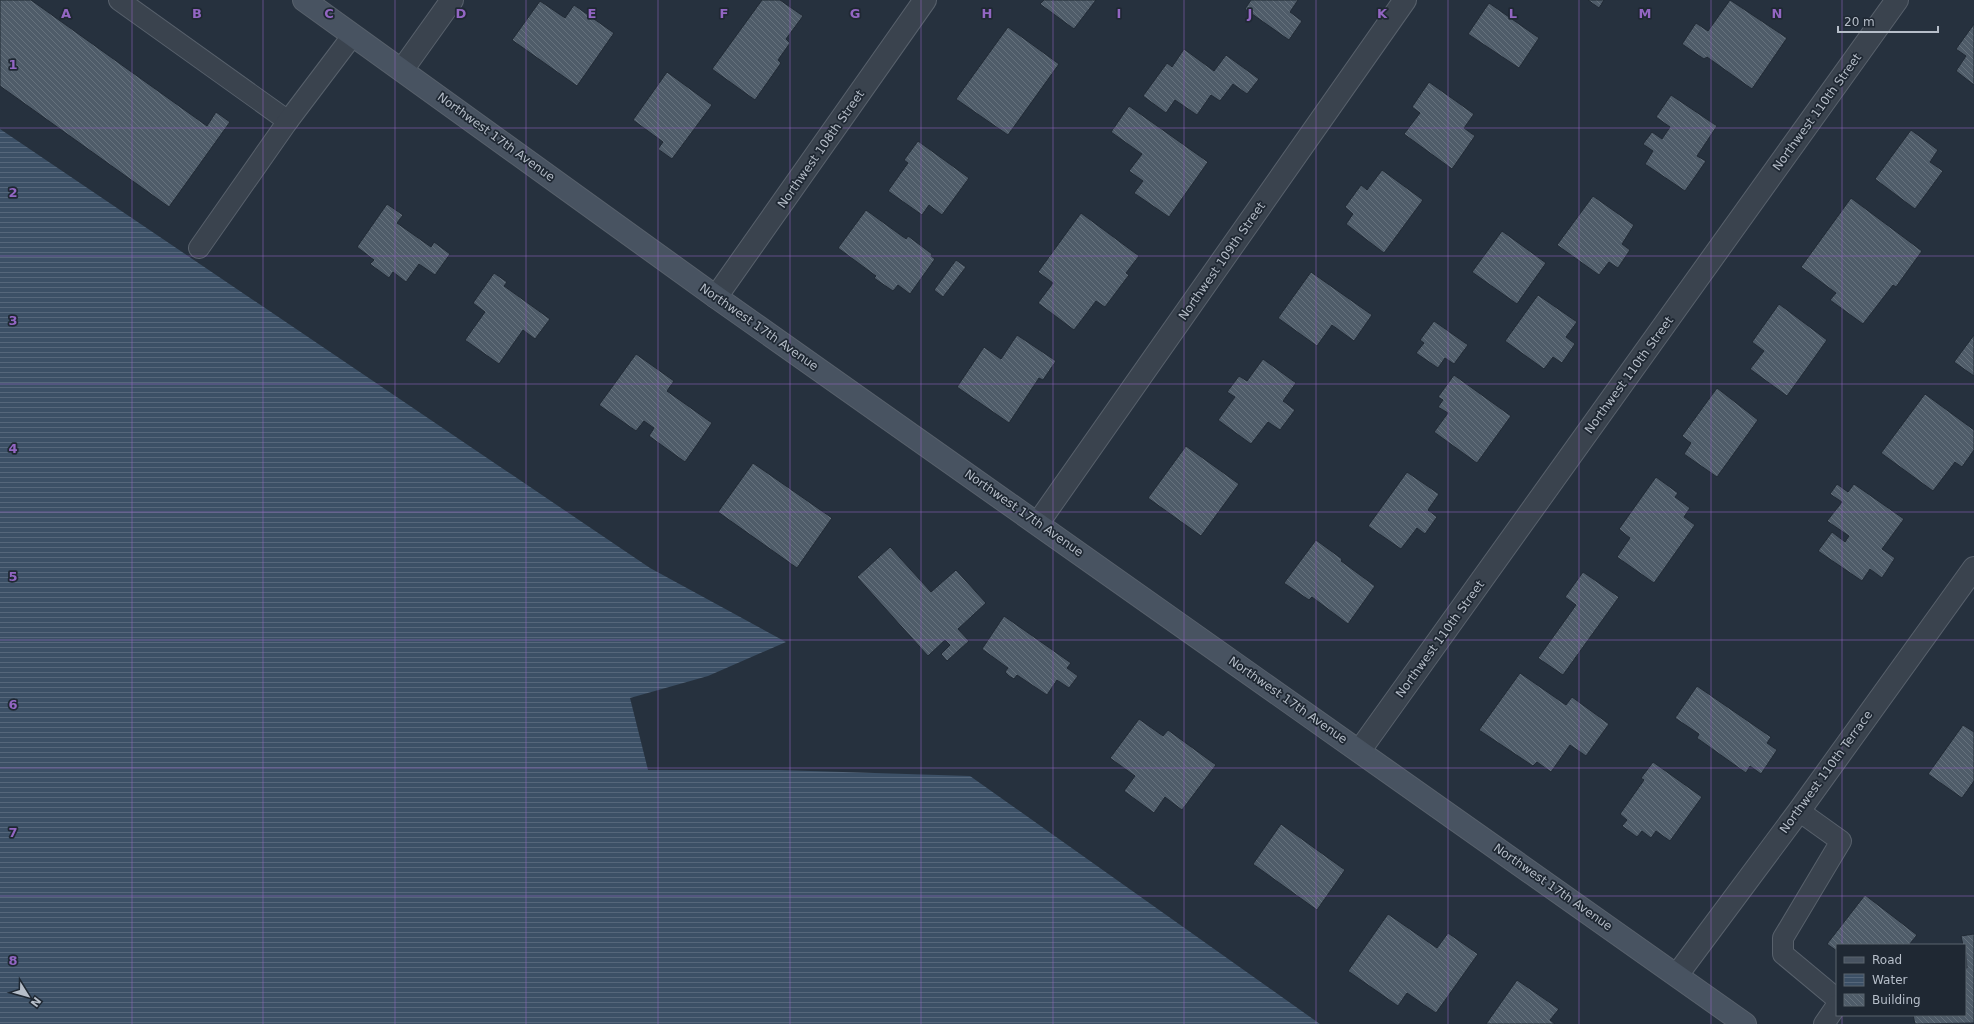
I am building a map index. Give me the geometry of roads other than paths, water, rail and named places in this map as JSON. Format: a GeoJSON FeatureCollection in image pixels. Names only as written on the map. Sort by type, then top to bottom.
{"type":"FeatureCollection","features":[{"type":"Feature","properties":{"kind":"main road","name":"Northwest 17th Avenue"},"geometry":{"type":"LineString","coordinates":[[304,0],[716,297],[1360,750],[1745,1024]]}},
{"type":"Feature","properties":{"kind":"street"},"geometry":{"type":"LineString","coordinates":[[402,70],[452,0]]}},
{"type":"Feature","properties":{"kind":"street","name":"Northwest 108th Street"},"geometry":{"type":"LineString","coordinates":[[716,297],[925,0]]}},
{"type":"Feature","properties":{"kind":"street","name":"Northwest 109th Street"},"geometry":{"type":"LineString","coordinates":[[1038,523],[1405,0]]}},
{"type":"Feature","properties":{"kind":"street","name":"Northwest 110th Street"},"geometry":{"type":"LineString","coordinates":[[1360,750],[1897,0]]}},
{"type":"Feature","properties":{"kind":"street","name":"Northwest 110th Terrace"},"geometry":{"type":"LineString","coordinates":[[1677,975],[1799,811],[1974,568]]}},
{"type":"Feature","properties":{"kind":"lane"},"geometry":{"type":"LineString","coordinates":[[119,0],[288,121]]}},
{"type":"Feature","properties":{"kind":"lane"},"geometry":{"type":"LineString","coordinates":[[199,248],[288,121],[353,35]]}},
{"type":"Feature","properties":{"kind":"lane"},"geometry":{"type":"LineString","coordinates":[[1799,811],[1841,841],[1784,938],[1783,954],[1836,998]]}},
{"type":"Feature","properties":{"kind":"lane"},"geometry":{"type":"LineString","coordinates":[[1824,1024],[1836,1006]]}},
{"type":"Feature","properties":{"kind":"water"},"geometry":{"type":"Polygon","coordinates":[[[0,129],[650,568],[786,642],[708,676],[630,698],[648,770],[779,770],[970,776],[1320,1024],[0,1024],[0,129]]]}}]}
